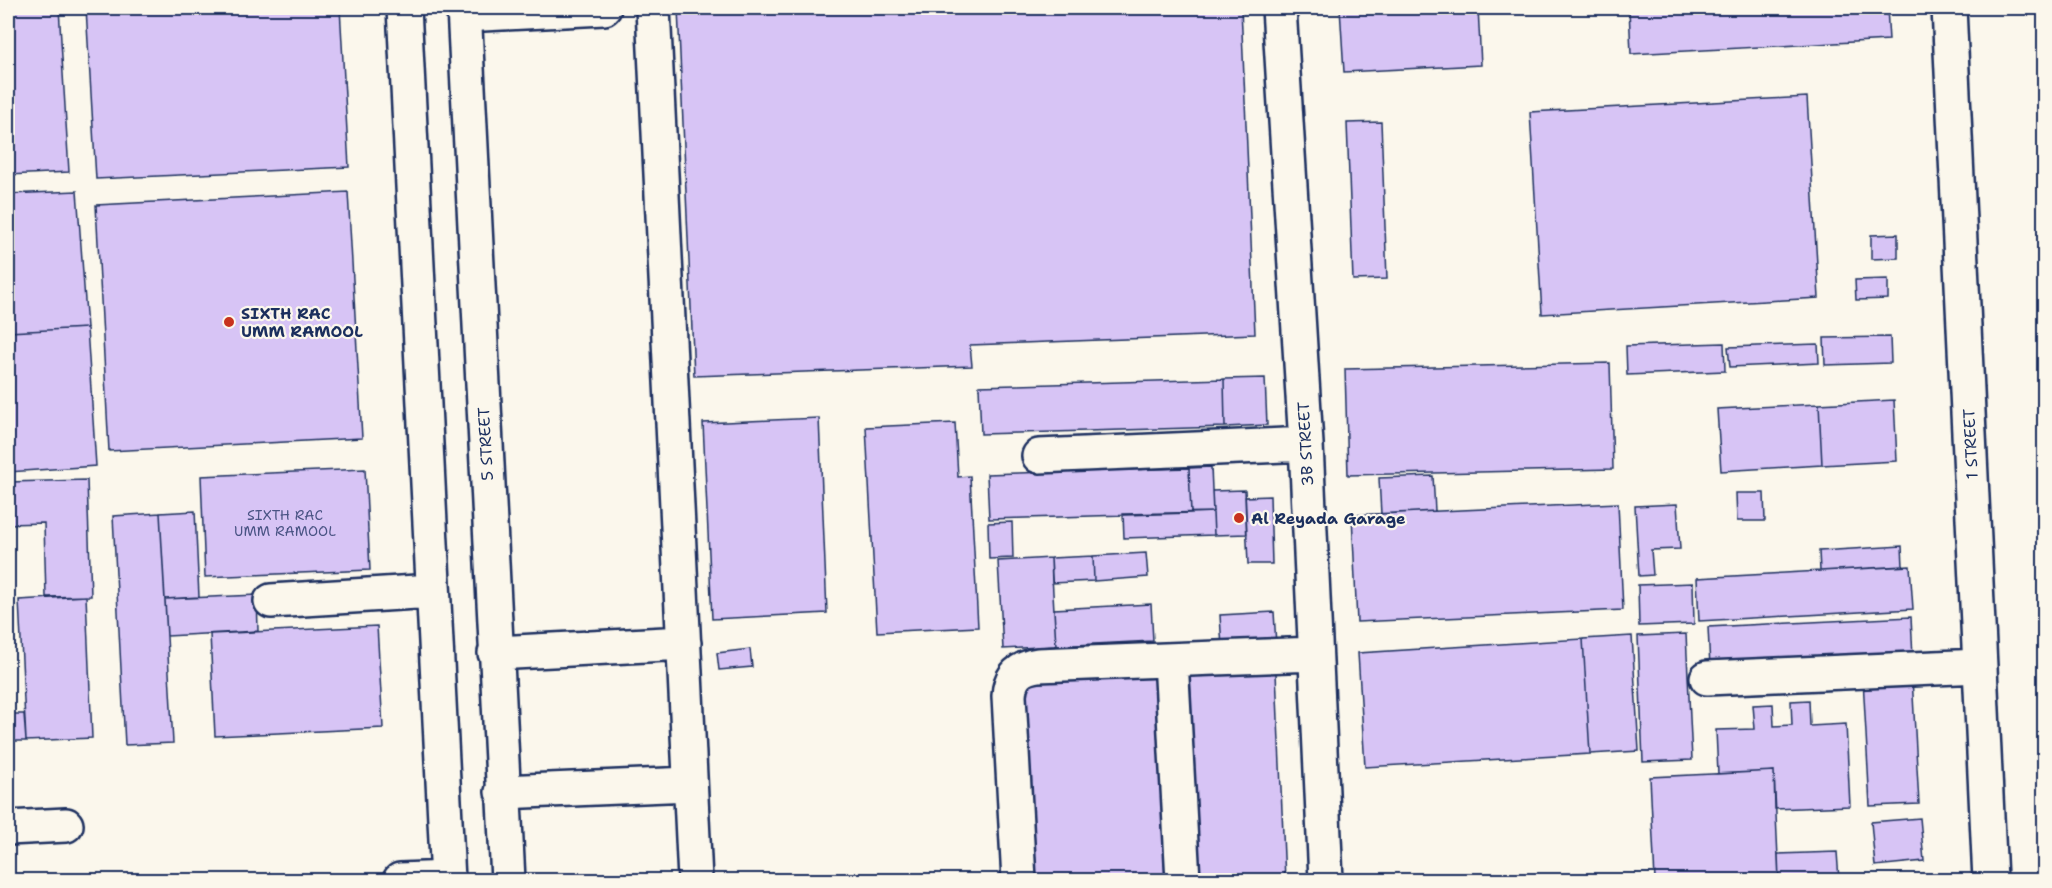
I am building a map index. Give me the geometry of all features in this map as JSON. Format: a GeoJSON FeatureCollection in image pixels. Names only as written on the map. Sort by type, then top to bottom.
{"type":"FeatureCollection","features":[{"type":"Feature","properties":{"kind":"street"},"geometry":{"type":"LineString","coordinates":[[400,880],[448,879],[404,8]]}},
{"type":"Feature","properties":{"kind":"street"},"geometry":{"type":"LineString","coordinates":[[464,11],[604,8]]}},
{"type":"Feature","properties":{"kind":"street"},"geometry":{"type":"LineString","coordinates":[[653,8],[695,880]]}},
{"type":"Feature","properties":{"kind":"street","name":"3B STREET"},"geometry":{"type":"LineString","coordinates":[[1279,8],[1306,444],[1326,880]]}},
{"type":"Feature","properties":{"kind":"street","name":"1 STREET"},"geometry":{"type":"LineString","coordinates":[[1949,8],[1990,880]]}},
{"type":"Feature","properties":{"kind":"street","name":"5 STREET"},"geometry":{"type":"LineString","coordinates":[[464,11],[508,880]]}},
{"type":"Feature","properties":{"kind":"street"},"geometry":{"type":"LineString","coordinates":[[1039,456],[1306,444]]}},
{"type":"Feature","properties":{"kind":"street"},"geometry":{"type":"LineString","coordinates":[[271,601],[433,591]]}},
{"type":"Feature","properties":{"kind":"street"},"geometry":{"type":"LineString","coordinates":[[495,653],[684,643]]}},
{"type":"Feature","properties":{"kind":"street"},"geometry":{"type":"LineString","coordinates":[[1019,880],[1009,696],[1010,684],[1016,673],[1026,667],[1038,665],[1315,654]]}},
{"type":"Feature","properties":{"kind":"street"},"geometry":{"type":"LineString","coordinates":[[1171,660],[1183,880]]}},
{"type":"Feature","properties":{"kind":"street"},"geometry":{"type":"LineString","coordinates":[[1707,678],[1980,666]]}},
{"type":"Feature","properties":{"kind":"street"},"geometry":{"type":"LineString","coordinates":[[502,792],[690,784]]}},
{"type":"Feature","properties":{"kind":"street"},"geometry":{"type":"LineString","coordinates":[[8,828],[66,825]]}},
{"type":"Feature","properties":{"kind":"building"},"geometry":{"type":"Polygon","coordinates":[[[8,8],[59,8],[69,172],[8,175],[8,8]]]}},
{"type":"Feature","properties":{"kind":"building"},"geometry":{"type":"Polygon","coordinates":[[[86,8],[340,8],[349,167],[96,179],[86,8]]]}},
{"type":"Feature","properties":{"kind":"building"},"geometry":{"type":"Polygon","coordinates":[[[678,8],[1241,8],[1255,334],[970,345],[972,366],[694,376],[678,8]]]}},
{"type":"Feature","properties":{"kind":"building"},"geometry":{"type":"Polygon","coordinates":[[[1340,8],[1478,8],[1481,65],[1344,72],[1340,8]]]}},
{"type":"Feature","properties":{"kind":"building"},"geometry":{"type":"Polygon","coordinates":[[[1629,8],[1887,8],[1889,40],[1631,54],[1629,8]]]}},
{"type":"Feature","properties":{"kind":"building"},"geometry":{"type":"Polygon","coordinates":[[[1807,97],[1819,298],[1542,314],[1530,112],[1807,97]]]}},
{"type":"Feature","properties":{"kind":"building"},"geometry":{"type":"Polygon","coordinates":[[[1381,122],[1387,279],[1353,280],[1347,123],[1381,122]]]}},
{"type":"Feature","properties":{"kind":"building"},"geometry":{"type":"Polygon","coordinates":[[[77,191],[87,328],[8,332],[8,194],[77,191]]]}},
{"type":"Feature","properties":{"kind":"building","name":"SIXTH RAC UMM RAMOOL"},"geometry":{"type":"Polygon","coordinates":[[[348,192],[362,438],[109,451],[96,205],[348,192]]]}},
{"type":"Feature","properties":{"kind":"building"},"geometry":{"type":"Polygon","coordinates":[[[1898,234],[1898,258],[1871,259],[1871,235],[1898,234]]]}},
{"type":"Feature","properties":{"kind":"building"},"geometry":{"type":"Polygon","coordinates":[[[1888,279],[1888,299],[1856,300],[1855,280],[1888,279]]]}},
{"type":"Feature","properties":{"kind":"building"},"geometry":{"type":"Polygon","coordinates":[[[87,328],[96,466],[8,472],[8,332],[87,328]]]}},
{"type":"Feature","properties":{"kind":"building"},"geometry":{"type":"Polygon","coordinates":[[[1890,337],[1891,363],[1825,365],[1824,338],[1890,337]]]}},
{"type":"Feature","properties":{"kind":"building"},"geometry":{"type":"Polygon","coordinates":[[[1724,343],[1725,371],[1627,375],[1626,346],[1724,343]]]}},
{"type":"Feature","properties":{"kind":"building"},"geometry":{"type":"Polygon","coordinates":[[[1818,344],[1819,363],[1730,367],[1728,347],[1818,344]]]}},
{"type":"Feature","properties":{"kind":"building"},"geometry":{"type":"Polygon","coordinates":[[[1610,363],[1613,469],[1348,475],[1345,369],[1610,363]]]}},
{"type":"Feature","properties":{"kind":"building"},"geometry":{"type":"Polygon","coordinates":[[[1265,378],[1267,425],[1225,427],[1224,379],[1265,378]]]}},
{"type":"Feature","properties":{"kind":"building"},"geometry":{"type":"Polygon","coordinates":[[[1224,379],[1225,427],[981,434],[979,386],[1224,379]]]}},
{"type":"Feature","properties":{"kind":"building"},"geometry":{"type":"Polygon","coordinates":[[[1894,400],[1897,461],[1822,465],[1819,404],[1894,400]]]}},
{"type":"Feature","properties":{"kind":"building"},"geometry":{"type":"Polygon","coordinates":[[[1819,404],[1822,465],[1721,471],[1717,409],[1819,404]]]}},
{"type":"Feature","properties":{"kind":"building"},"geometry":{"type":"Polygon","coordinates":[[[819,418],[827,613],[712,619],[703,423],[819,418]]]}},
{"type":"Feature","properties":{"kind":"building"},"geometry":{"type":"Polygon","coordinates":[[[955,423],[958,477],[970,476],[978,627],[877,632],[866,427],[955,423]]]}},
{"type":"Feature","properties":{"kind":"building"},"geometry":{"type":"Polygon","coordinates":[[[1211,467],[1213,512],[1191,513],[1189,468],[1211,467]]]}},
{"type":"Feature","properties":{"kind":"building"},"geometry":{"type":"Polygon","coordinates":[[[1189,468],[1191,513],[989,519],[987,474],[1189,468]]]}},
{"type":"Feature","properties":{"kind":"building"},"geometry":{"type":"Polygon","coordinates":[[[365,469],[370,570],[205,577],[201,476],[365,469]]]}},
{"type":"Feature","properties":{"kind":"building"},"geometry":{"type":"Polygon","coordinates":[[[1433,476],[1435,511],[1381,514],[1379,478],[1433,476]]]}},
{"type":"Feature","properties":{"kind":"building"},"geometry":{"type":"Polygon","coordinates":[[[87,480],[91,596],[46,597],[44,523],[8,524],[8,482],[87,480]]]}},
{"type":"Feature","properties":{"kind":"building"},"geometry":{"type":"Polygon","coordinates":[[[1245,490],[1247,534],[1214,535],[1212,491],[1245,490]]]}},
{"type":"Feature","properties":{"kind":"building"},"geometry":{"type":"Polygon","coordinates":[[[1736,493],[1764,493],[1765,521],[1737,521],[1736,493]]]}},
{"type":"Feature","properties":{"kind":"building"},"geometry":{"type":"Polygon","coordinates":[[[1270,496],[1272,564],[1248,564],[1245,497],[1270,496]]]}},
{"type":"Feature","properties":{"kind":"building"},"geometry":{"type":"Polygon","coordinates":[[[1618,503],[1623,610],[1357,622],[1352,515],[1618,503]]]}},
{"type":"Feature","properties":{"kind":"building"},"geometry":{"type":"Polygon","coordinates":[[[1677,504],[1680,549],[1651,550],[1653,575],[1639,576],[1635,506],[1677,504]]]}},
{"type":"Feature","properties":{"kind":"building"},"geometry":{"type":"Polygon","coordinates":[[[195,511],[199,597],[165,599],[160,513],[195,511]]]}},
{"type":"Feature","properties":{"kind":"building"},"geometry":{"type":"Polygon","coordinates":[[[1213,512],[1214,535],[1124,538],[1123,514],[1213,512]]]}},
{"type":"Feature","properties":{"kind":"building"},"geometry":{"type":"Polygon","coordinates":[[[160,513],[173,743],[125,745],[113,516],[160,513]]]}},
{"type":"Feature","properties":{"kind":"building"},"geometry":{"type":"Polygon","coordinates":[[[1012,522],[1013,558],[989,559],[988,523],[1012,522]]]}},
{"type":"Feature","properties":{"kind":"building"},"geometry":{"type":"Polygon","coordinates":[[[1902,546],[1903,566],[1820,571],[1819,551],[1902,546]]]}},
{"type":"Feature","properties":{"kind":"building"},"geometry":{"type":"Polygon","coordinates":[[[1146,553],[1148,577],[1094,581],[1093,556],[1146,553]]]}},
{"type":"Feature","properties":{"kind":"building"},"geometry":{"type":"Polygon","coordinates":[[[1093,556],[1094,581],[1052,583],[1051,558],[1093,556]]]}},
{"type":"Feature","properties":{"kind":"building"},"geometry":{"type":"Polygon","coordinates":[[[1051,558],[1056,646],[1003,649],[998,561],[1051,558]]]}},
{"type":"Feature","properties":{"kind":"building"},"geometry":{"type":"Polygon","coordinates":[[[1910,566],[1913,609],[1699,621],[1697,578],[1910,566]]]}},
{"type":"Feature","properties":{"kind":"building"},"geometry":{"type":"Polygon","coordinates":[[[8,570],[11,570],[12,599],[8,599],[8,570]]]}},
{"type":"Feature","properties":{"kind":"building"},"geometry":{"type":"Polygon","coordinates":[[[1693,583],[1694,624],[1639,626],[1638,585],[1693,583]]]}},
{"type":"Feature","properties":{"kind":"building"},"geometry":{"type":"Polygon","coordinates":[[[257,595],[258,631],[167,636],[165,599],[257,595]]]}},
{"type":"Feature","properties":{"kind":"building"},"geometry":{"type":"Polygon","coordinates":[[[86,596],[92,738],[26,741],[19,600],[86,596]]]}},
{"type":"Feature","properties":{"kind":"building"},"geometry":{"type":"Polygon","coordinates":[[[1151,604],[1153,641],[1056,646],[1054,609],[1151,604]]]}},
{"type":"Feature","properties":{"kind":"building"},"geometry":{"type":"Polygon","coordinates":[[[1274,612],[1276,645],[1222,648],[1220,615],[1274,612]]]}},
{"type":"Feature","properties":{"kind":"building"},"geometry":{"type":"Polygon","coordinates":[[[1911,617],[1913,658],[1710,667],[1708,627],[1911,617]]]}},
{"type":"Feature","properties":{"kind":"building"},"geometry":{"type":"Polygon","coordinates":[[[377,626],[383,728],[215,736],[210,634],[377,626]]]}},
{"type":"Feature","properties":{"kind":"building"},"geometry":{"type":"Polygon","coordinates":[[[1686,634],[1692,760],[1643,762],[1638,636],[1686,634]]]}},
{"type":"Feature","properties":{"kind":"building"},"geometry":{"type":"Polygon","coordinates":[[[1632,636],[1639,751],[1590,754],[1583,639],[1632,636]]]}},
{"type":"Feature","properties":{"kind":"building"},"geometry":{"type":"Polygon","coordinates":[[[1583,639],[1590,754],[1365,767],[1358,653],[1583,639]]]}},
{"type":"Feature","properties":{"kind":"building"},"geometry":{"type":"Polygon","coordinates":[[[750,649],[752,667],[719,670],[717,653],[750,649]]]}},
{"type":"Feature","properties":{"kind":"building"},"geometry":{"type":"Polygon","coordinates":[[[1155,673],[1165,880],[1031,880],[1021,678],[1155,673]]]}},
{"type":"Feature","properties":{"kind":"building"},"geometry":{"type":"Polygon","coordinates":[[[1276,673],[1285,880],[1198,880],[1190,676],[1276,673]]]}},
{"type":"Feature","properties":{"kind":"building"},"geometry":{"type":"Polygon","coordinates":[[[1912,677],[1919,804],[1870,806],[1863,679],[1912,677]]]}},
{"type":"Feature","properties":{"kind":"building"},"geometry":{"type":"Polygon","coordinates":[[[1809,700],[1810,726],[1846,724],[1850,806],[1775,809],[1774,771],[1718,774],[1716,730],[1755,729],[1753,705],[1773,704],[1774,726],[1792,725],[1791,701],[1809,700]]]}},
{"type":"Feature","properties":{"kind":"building"},"geometry":{"type":"Polygon","coordinates":[[[8,714],[24,714],[26,741],[8,741],[8,714]]]}},
{"type":"Feature","properties":{"kind":"building"},"geometry":{"type":"Polygon","coordinates":[[[1774,771],[1779,880],[1655,880],[1650,777],[1774,771]]]}},
{"type":"Feature","properties":{"kind":"building"},"geometry":{"type":"Polygon","coordinates":[[[1920,818],[1924,861],[1875,866],[1871,822],[1920,818]]]}},
{"type":"Feature","properties":{"kind":"building"},"geometry":{"type":"Polygon","coordinates":[[[1837,852],[1839,880],[1779,880],[1778,854],[1837,852]]]}},
{"type":"Feature","properties":{"kind":"place","name":"SIXTH RAC UMM RAMOOL"},"geometry":{"type":"Point","coordinates":[229,322]}},
{"type":"Feature","properties":{"kind":"place","name":"Al Reyada Garage"},"geometry":{"type":"Point","coordinates":[1239,518]}}]}
